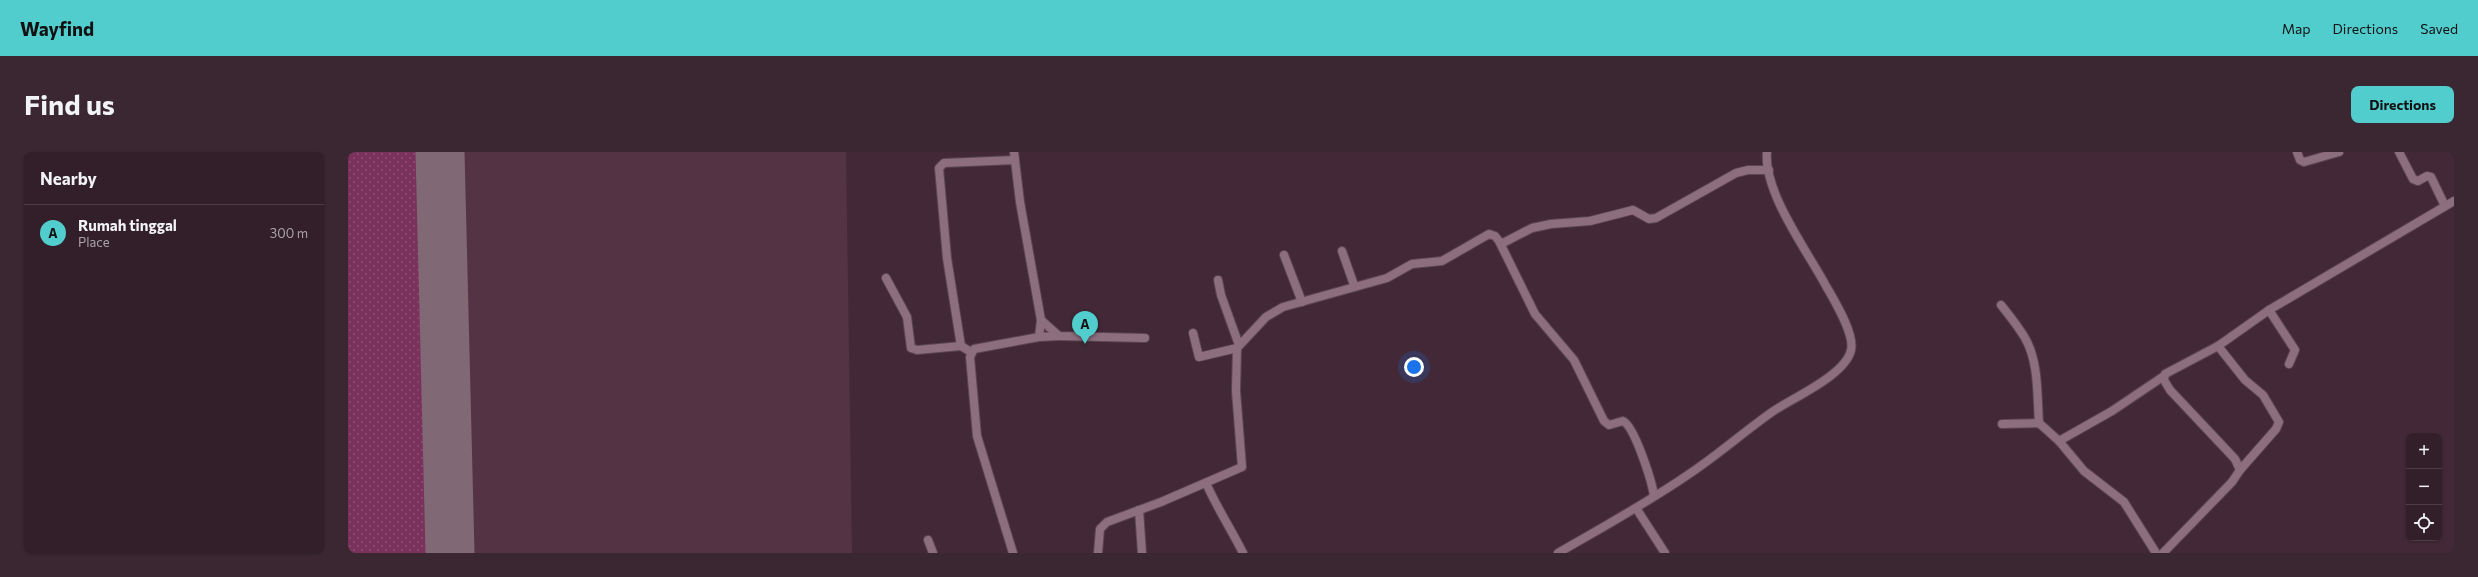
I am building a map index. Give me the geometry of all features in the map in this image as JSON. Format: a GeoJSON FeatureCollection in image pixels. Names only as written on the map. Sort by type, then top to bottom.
{"type":"FeatureCollection","features":[{"type":"Feature","properties":{"kind":"street"},"geometry":{"type":"LineString","coordinates":[[1558,553],[1636,508],[1703,464],[1772,412],[1837,371],[1844,363],[1851,350],[1847,329],[1819,273],[1792,230],[1776,192],[1767,152]]}},
{"type":"Feature","properties":{"kind":"street"},"geometry":{"type":"LineString","coordinates":[[2297,152],[2303,162],[2339,152]]}},
{"type":"Feature","properties":{"kind":"street"},"geometry":{"type":"LineString","coordinates":[[2399,152],[2413,179],[2418,182],[2427,176],[2432,178],[2445,206]]}},
{"type":"Feature","properties":{"kind":"street"},"geometry":{"type":"LineString","coordinates":[[961,346],[940,203],[939,168],[944,163],[1014,156],[1020,202],[1041,320],[1039,337]]}},
{"type":"Feature","properties":{"kind":"street"},"geometry":{"type":"LineString","coordinates":[[1501,244],[1532,228],[1551,224],[1590,222],[1633,210],[1649,219],[1656,218],[1736,173],[1748,170],[1770,170]]}},
{"type":"Feature","properties":{"kind":"street"},"geometry":{"type":"LineString","coordinates":[[2059,441],[2112,411],[2171,370],[2218,346],[2269,310],[2454,201]]}},
{"type":"Feature","properties":{"kind":"street"},"geometry":{"type":"LineString","coordinates":[[1193,333],[1199,357],[1238,346],[1272,312],[1354,285],[1387,278],[1412,264],[1442,261],[1489,234],[1495,236],[1501,244],[1535,314],[1574,360],[1604,421],[1609,425],[1624,421],[1630,427],[1647,467],[1654,496]]}},
{"type":"Feature","properties":{"kind":"street"},"geometry":{"type":"LineString","coordinates":[[1342,251],[1354,285]]}},
{"type":"Feature","properties":{"kind":"street"},"geometry":{"type":"LineString","coordinates":[[1284,255],[1302,302]]}},
{"type":"Feature","properties":{"kind":"street"},"geometry":{"type":"LineString","coordinates":[[886,278],[907,317],[911,348],[917,350],[961,346],[971,352]]}},
{"type":"Feature","properties":{"kind":"street"},"geometry":{"type":"LineString","coordinates":[[1098,553],[1100,529],[1103,525],[1238,470],[1243,466],[1236,391],[1238,346],[1221,295],[1218,280]]}},
{"type":"Feature","properties":{"kind":"street"},"geometry":{"type":"LineString","coordinates":[[2001,305],[2026,338],[2030,349],[2034,362],[2039,423],[2059,441],[2084,471],[2124,502],[2156,553]]}},
{"type":"Feature","properties":{"kind":"street"},"geometry":{"type":"LineString","coordinates":[[2269,310],[2295,350],[2289,364]]}},
{"type":"Feature","properties":{"kind":"street"},"geometry":{"type":"LineString","coordinates":[[1041,320],[1059,336]]}},
{"type":"Feature","properties":{"kind":"street"},"geometry":{"type":"LineString","coordinates":[[971,352],[983,347],[1039,337],[1145,338]]}},
{"type":"Feature","properties":{"kind":"street"},"geometry":{"type":"LineString","coordinates":[[2162,553],[2232,482],[2240,470],[2276,429],[2279,422],[2263,395],[2245,380],[2218,346]]}},
{"type":"Feature","properties":{"kind":"street"},"geometry":{"type":"LineString","coordinates":[[971,352],[977,436],[1013,553]]}},
{"type":"Feature","properties":{"kind":"street"},"geometry":{"type":"LineString","coordinates":[[2164,376],[2166,385],[2177,400],[2235,459],[2240,470]]}},
{"type":"Feature","properties":{"kind":"street"},"geometry":{"type":"LineString","coordinates":[[2002,424],[2039,423]]}},
{"type":"Feature","properties":{"kind":"street"},"geometry":{"type":"LineString","coordinates":[[1206,483],[1218,510],[1232,531],[1243,553]]}},
{"type":"Feature","properties":{"kind":"street"},"geometry":{"type":"LineString","coordinates":[[1636,508],[1665,553]]}},
{"type":"Feature","properties":{"kind":"street"},"geometry":{"type":"LineString","coordinates":[[1139,510],[1142,553]]}},
{"type":"Feature","properties":{"kind":"street"},"geometry":{"type":"LineString","coordinates":[[928,540],[933,553]]}},
{"type":"Feature","properties":{"kind":"shaded area"},"geometry":{"type":"Polygon","coordinates":[[[348,152],[846,152],[852,553],[348,553],[348,152]]]}},
{"type":"Feature","properties":{"kind":"shaded area"},"geometry":{"type":"Polygon","coordinates":[[[348,152],[416,152],[426,553],[348,553],[348,152]]]}},
{"type":"Feature","properties":{"kind":"runway"},"geometry":{"type":"LineString","coordinates":[[440,152],[450,553]]}},
{"type":"Feature","properties":{"kind":"place","name":"Rumah tinggal"},"geometry":{"type":"Point","coordinates":[1085,344]}}]}
